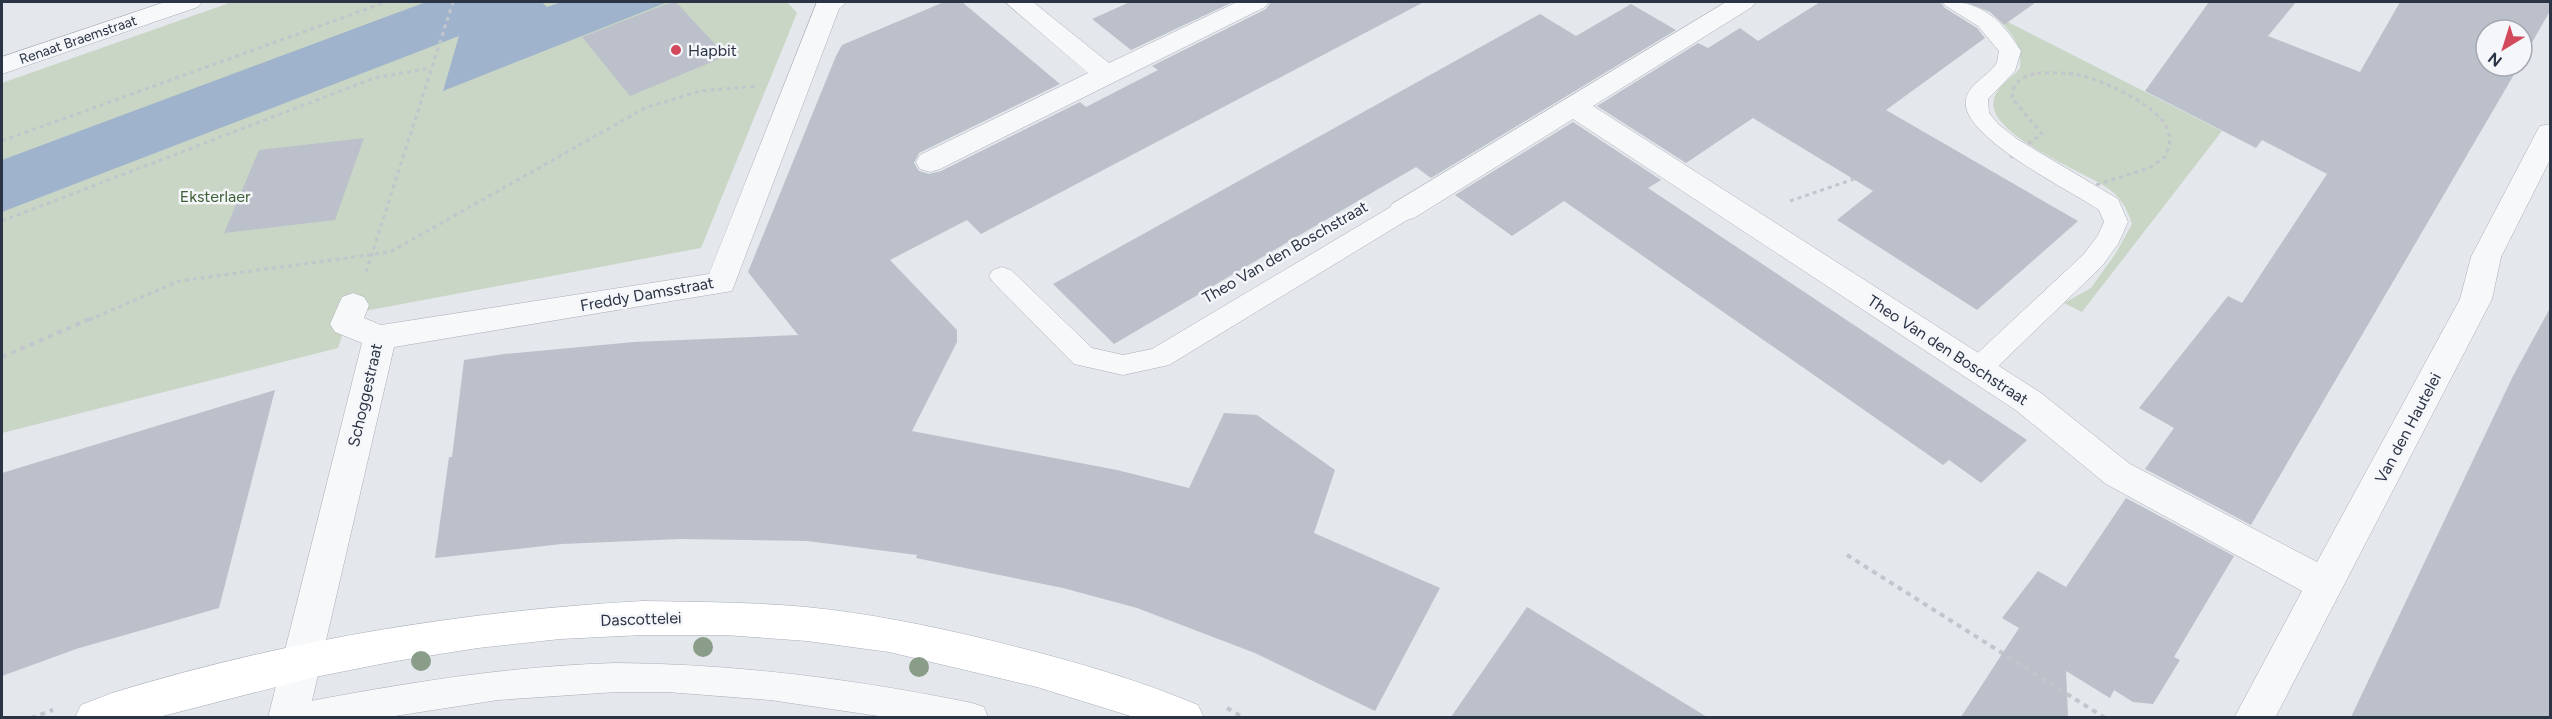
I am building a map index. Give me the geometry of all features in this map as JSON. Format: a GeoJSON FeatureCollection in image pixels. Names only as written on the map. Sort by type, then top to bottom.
{"type":"FeatureCollection","features":[{"type":"Feature","properties":{"kind":"street","name":"Renaat Braemstraat"},"geometry":{"type":"LineString","coordinates":[[2,66],[189,2]]}},
{"type":"Feature","properties":{"kind":"street","name":"Freddy Damsstraat"},"geometry":{"type":"LineString","coordinates":[[380,337],[721,283],[828,4],[834,2]]}},
{"type":"Feature","properties":{"kind":"street"},"geometry":{"type":"LineString","coordinates":[[1018,2],[1107,75]]}},
{"type":"Feature","properties":{"kind":"street"},"geometry":{"type":"LineString","coordinates":[[930,162],[1256,2]]}},
{"type":"Feature","properties":{"kind":"street"},"geometry":{"type":"LineString","coordinates":[[1403,211],[1743,2]]}},
{"type":"Feature","properties":{"kind":"street","name":"Theo Van den Boschstraat"},"geometry":{"type":"LineString","coordinates":[[1575,107],[2029,402],[2118,474],[2325,585]]}},
{"type":"Feature","properties":{"kind":"street","name":"Van den Hautelei"},"geometry":{"type":"LineString","coordinates":[[2253,717],[2476,299],[2486,257],[2550,133]]}},
{"type":"Feature","properties":{"kind":"street","name":"Schoggestraat"},"geometry":{"type":"LineString","coordinates":[[288,717],[304,661],[310,621],[380,337],[346,324],[353,305]]}},
{"type":"Feature","properties":{"kind":"street","name":"Dascottelei"},"geometry":{"type":"LineString","coordinates":[[95,717],[304,661],[406,642],[487,630],[648,618],[730,618],[890,635],[1094,684],[1184,717]]}},
{"type":"Feature","properties":{"kind":"lane"},"geometry":{"type":"LineString","coordinates":[[1953,2],[1973,11],[1998,30],[2010,51],[2007,66],[1977,98],[1978,114],[1990,129],[2019,150],[2109,205],[2116,222],[2109,238],[2093,260],[1978,369]]}},
{"type":"Feature","properties":{"kind":"lane"},"geometry":{"type":"LineString","coordinates":[[1002,276],[1084,357],[1123,365],[1159,358],[1403,211]]}},
{"type":"Feature","properties":{"kind":"lane"},"geometry":{"type":"LineString","coordinates":[[300,717],[455,692],[565,679],[682,679],[805,689],[867,697],[972,717]]}},
{"type":"Feature","properties":{"kind":"path"},"geometry":{"type":"LineString","coordinates":[[2,141],[386,2]]}},
{"type":"Feature","properties":{"kind":"path"},"geometry":{"type":"LineString","coordinates":[[353,305],[373,255],[435,52],[453,2]]}},
{"type":"Feature","properties":{"kind":"path"},"geometry":{"type":"LineString","coordinates":[[2,221],[374,78],[431,68]]}},
{"type":"Feature","properties":{"kind":"path"},"geometry":{"type":"LineString","coordinates":[[2037,73],[2083,76],[2136,100],[2154,113],[2168,130],[2169,145],[2165,158],[2149,168],[2086,189],[2077,191],[2011,156],[2042,134],[2012,98],[2012,87],[2020,78],[2037,73]]}},
{"type":"Feature","properties":{"kind":"path"},"geometry":{"type":"LineString","coordinates":[[2,357],[179,281],[390,252],[635,114],[671,97],[729,86],[796,86]]}},
{"type":"Feature","properties":{"kind":"path"},"geometry":{"type":"LineString","coordinates":[[1744,217],[1854,179]]}},
{"type":"Feature","properties":{"kind":"path"},"geometry":{"type":"LineString","coordinates":[[1846,555],[2105,717]]}},
{"type":"Feature","properties":{"kind":"green space","name":"Eksterlaer"},"geometry":{"type":"Polygon","coordinates":[[[232,2],[787,2],[797,13],[701,248],[349,314],[338,348],[2,433],[2,83],[232,2]]]}},
{"type":"Feature","properties":{"kind":"green space"},"geometry":{"type":"Polygon","coordinates":[[[2000,18],[2222,131],[2082,312],[2064,303],[2091,288],[2116,253],[2132,224],[2128,213],[2115,194],[2019,138],[2004,125],[1995,112],[1996,94],[2020,68],[2018,46],[2000,18]]]}},
{"type":"Feature","properties":{"kind":"water"},"geometry":{"type":"Polygon","coordinates":[[[426,2],[542,2],[547,7],[561,2],[668,2],[443,91],[459,36],[2,212],[2,160],[426,2]]]}},
{"type":"Feature","properties":{"kind":"building"},"geometry":{"type":"Polygon","coordinates":[[[676,2],[726,56],[630,96],[582,37],[676,2]]]}},
{"type":"Feature","properties":{"kind":"building"},"geometry":{"type":"Polygon","coordinates":[[[944,2],[962,2],[1060,84],[919,153],[914,163],[919,171],[929,174],[941,171],[1080,102],[1086,107],[1158,70],[1152,66],[1266,9],[1271,2],[1424,2],[981,234],[967,220],[890,260],[957,330],[957,342],[912,431],[1117,470],[1189,488],[1224,413],[1257,415],[1335,470],[1314,533],[1440,588],[1375,711],[1255,653],[1137,608],[1063,588],[916,558],[917,555],[807,541],[680,539],[562,544],[435,558],[449,457],[452,457],[464,360],[634,342],[798,335],[748,272],[836,56],[842,45],[944,2]]]}},
{"type":"Feature","properties":{"kind":"building"},"geometry":{"type":"Polygon","coordinates":[[[1130,2],[1233,2],[1131,50],[1092,19],[1130,2]]]}},
{"type":"Feature","properties":{"kind":"building"},"geometry":{"type":"Polygon","coordinates":[[[1820,2],[1940,2],[1945,8],[1977,28],[1985,38],[1886,110],[2078,221],[1977,310],[1837,220],[1873,191],[1753,118],[1686,163],[1597,106],[1698,43],[1708,48],[1740,28],[1758,41],[1820,2]]]}},
{"type":"Feature","properties":{"kind":"building"},"geometry":{"type":"Polygon","coordinates":[[[1965,2],[2036,2],[2004,25],[1990,12],[1965,2]]]}},
{"type":"Feature","properties":{"kind":"building"},"geometry":{"type":"Polygon","coordinates":[[[2209,2],[2296,2],[2268,36],[2360,72],[2400,2],[2550,2],[2550,11],[2534,39],[2534,18],[2474,18],[2474,78],[2512,78],[2251,525],[2145,469],[2174,428],[2139,408],[2228,296],[2242,303],[2327,174],[2262,140],[2256,148],[2145,91],[2209,2]]]}},
{"type":"Feature","properties":{"kind":"building"},"geometry":{"type":"Polygon","coordinates":[[[1631,4],[1676,30],[1431,178],[1416,167],[1114,344],[1053,284],[1540,14],[1576,36],[1631,4]]]}},
{"type":"Feature","properties":{"kind":"building"},"geometry":{"type":"Polygon","coordinates":[[[1573,122],[1661,180],[1648,188],[2027,440],[1981,483],[1949,460],[1943,465],[1564,201],[1512,236],[1455,195],[1573,122]]]}},
{"type":"Feature","properties":{"kind":"building"},"geometry":{"type":"Polygon","coordinates":[[[364,138],[335,220],[224,233],[259,150],[364,138]]]}},
{"type":"Feature","properties":{"kind":"building"},"geometry":{"type":"Polygon","coordinates":[[[2550,308],[2550,717],[2351,717],[2513,376],[2550,308]]]}},
{"type":"Feature","properties":{"kind":"building"},"geometry":{"type":"Polygon","coordinates":[[[275,390],[219,608],[76,649],[2,676],[2,473],[275,390]]]}},
{"type":"Feature","properties":{"kind":"building"},"geometry":{"type":"Polygon","coordinates":[[[2126,498],[2234,556],[2174,657],[2180,660],[2153,704],[2133,702],[2114,690],[2110,698],[2066,671],[2068,717],[1961,717],[2019,628],[2002,618],[2038,571],[2066,587],[2126,498]]]}},
{"type":"Feature","properties":{"kind":"building"},"geometry":{"type":"Polygon","coordinates":[[[1527,607],[1707,717],[1451,717],[1527,607]]]}},
{"type":"Feature","properties":{"kind":"place","name":"Hapbit"},"geometry":{"type":"Point","coordinates":[676,50]}}]}
